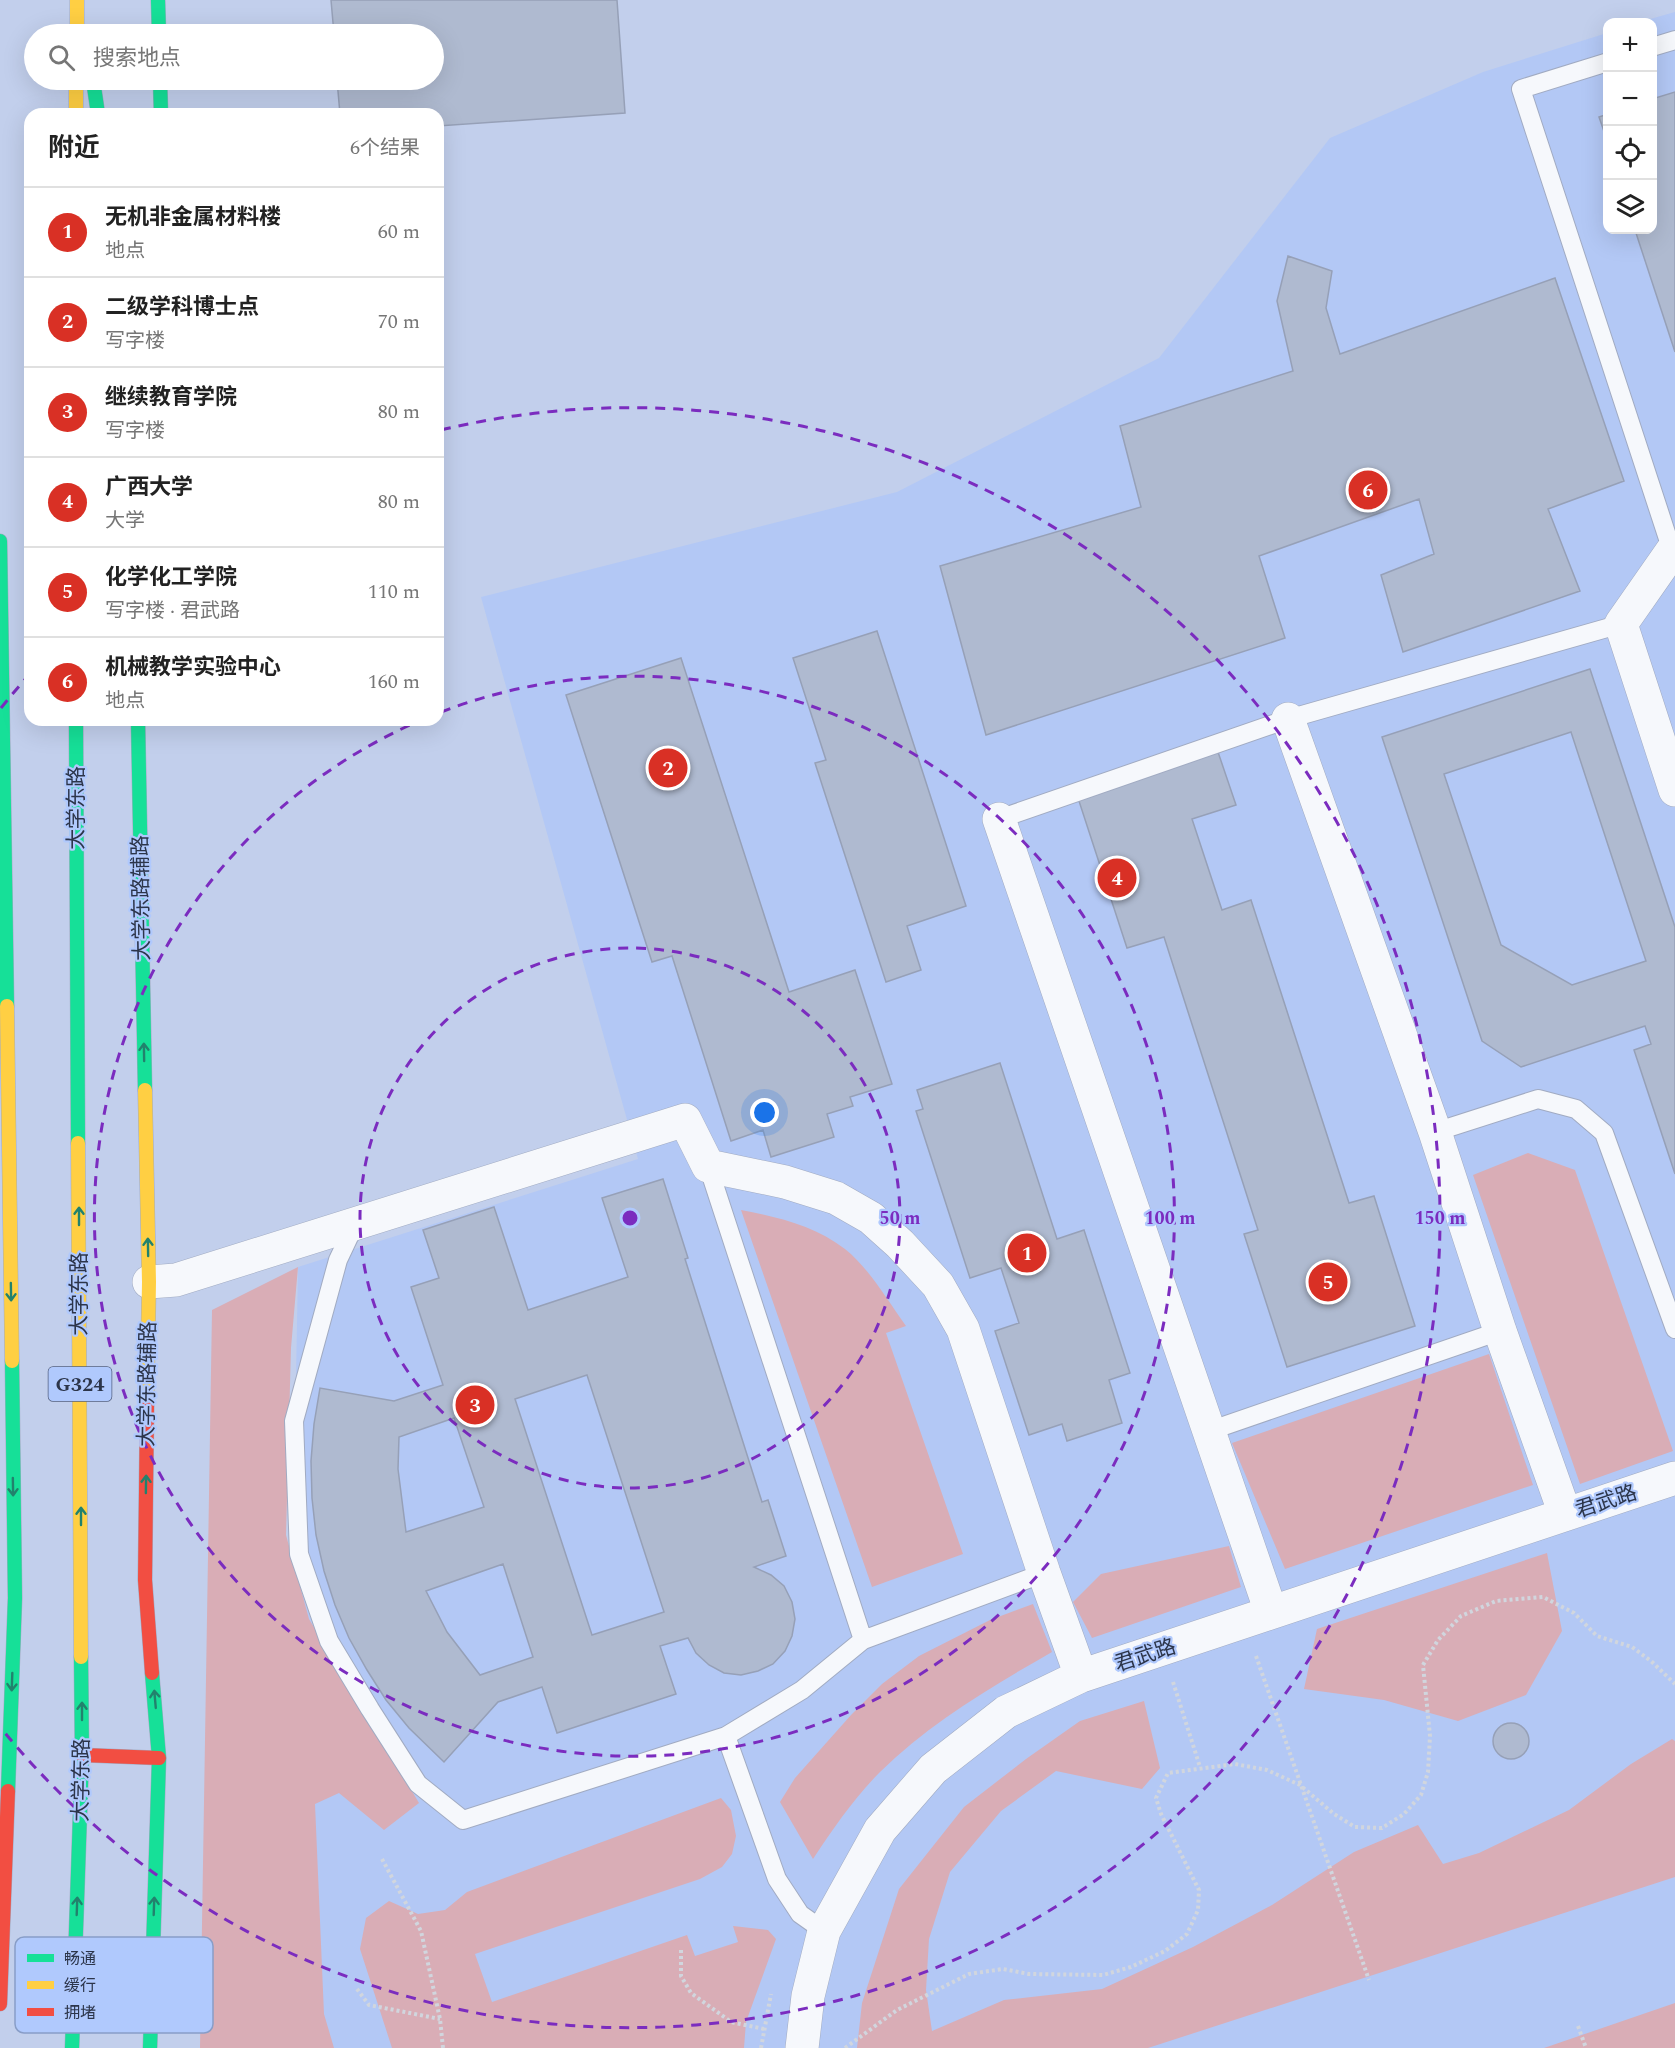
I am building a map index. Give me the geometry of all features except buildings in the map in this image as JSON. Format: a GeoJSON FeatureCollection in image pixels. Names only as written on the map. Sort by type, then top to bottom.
{"type":"FeatureCollection","features":[{"type":"Feature","properties":{"kind":"main road"},"geometry":{"type":"LineString","coordinates":[[77,24],[79,0]]}},
{"type":"Feature","properties":{"kind":"main road"},"geometry":{"type":"LineString","coordinates":[[79,0],[84,24]]}},
{"type":"Feature","properties":{"kind":"main road"},"geometry":{"type":"LineString","coordinates":[[158,0],[159,24]]}},
{"type":"Feature","properties":{"kind":"main road"},"geometry":{"type":"LineString","coordinates":[[76,90],[76,108]]}},
{"type":"Feature","properties":{"kind":"main road"},"geometry":{"type":"LineString","coordinates":[[94,90],[97,108]]}},
{"type":"Feature","properties":{"kind":"main road"},"geometry":{"type":"LineString","coordinates":[[160,90],[161,108]]}},
{"type":"Feature","properties":{"kind":"main road"},"geometry":{"type":"LineString","coordinates":[[0,541],[15,1598],[0,2004]]}},
{"type":"Feature","properties":{"kind":"main road","name":"大学东路"},"geometry":{"type":"LineString","coordinates":[[76,726],[82,1755],[76,1937]]}},
{"type":"Feature","properties":{"kind":"main road","name":"大学东路辅路"},"geometry":{"type":"LineString","coordinates":[[138,726],[149,1282],[145,1580],[159,1758],[153,1937]]}},
{"type":"Feature","properties":{"kind":"main road"},"geometry":{"type":"LineString","coordinates":[[82,1755],[159,1758]]}},
{"type":"Feature","properties":{"kind":"main road","name":"大学东路"},"geometry":{"type":"LineString","coordinates":[[72,2048],[73,2033]]}},
{"type":"Feature","properties":{"kind":"main road","name":"大学东路辅路"},"geometry":{"type":"LineString","coordinates":[[150,2033],[150,2048]]}},
{"type":"Feature","properties":{"kind":"street"},"geometry":{"type":"LineString","coordinates":[[1674,550],[1621,624],[1675,790]]}},
{"type":"Feature","properties":{"kind":"street"},"geometry":{"type":"LineString","coordinates":[[1288,719],[1435,1132],[1500,1331],[1565,1514]]}},
{"type":"Feature","properties":{"kind":"street"},"geometry":{"type":"LineString","coordinates":[[999,819],[1272,1612]]}},
{"type":"Feature","properties":{"kind":"street"},"geometry":{"type":"LineString","coordinates":[[149,1282],[176,1280],[685,1120],[708,1166],[785,1182],[836,1198],[871,1218],[900,1244],[938,1285],[963,1329],[1044,1573],[1081,1676]]}},
{"type":"Feature","properties":{"kind":"street","name":"君武路"},"geometry":{"type":"LineString","coordinates":[[802,2048],[808,1996],[824,1931],[880,1830],[933,1769],[1006,1712],[1081,1676],[1675,1478]]}},
{"type":"Feature","properties":{"kind":"lane"},"geometry":{"type":"LineString","coordinates":[[1657,46],[1675,40]]}},
{"type":"Feature","properties":{"kind":"lane"},"geometry":{"type":"LineString","coordinates":[[1603,64],[1521,89],[1674,550]]}},
{"type":"Feature","properties":{"kind":"lane"},"geometry":{"type":"LineString","coordinates":[[999,819],[1288,719],[1621,624]]}},
{"type":"Feature","properties":{"kind":"lane"},"geometry":{"type":"LineString","coordinates":[[1435,1132],[1538,1099],[1576,1109],[1604,1133],[1675,1329]]}},
{"type":"Feature","properties":{"kind":"lane"},"geometry":{"type":"LineString","coordinates":[[708,1166],[863,1640]]}},
{"type":"Feature","properties":{"kind":"lane"},"geometry":{"type":"LineString","coordinates":[[356,1222],[338,1260],[294,1421],[299,1554],[329,1641],[418,1784],[463,1820],[726,1736],[802,1690],[863,1640],[1044,1573]]}},
{"type":"Feature","properties":{"kind":"lane"},"geometry":{"type":"LineString","coordinates":[[1209,1431],[1500,1331]]}},
{"type":"Feature","properties":{"kind":"lane"},"geometry":{"type":"LineString","coordinates":[[726,1736],[777,1879],[800,1914],[824,1931]]}},
{"type":"Feature","properties":{"kind":"path"},"geometry":{"type":"LineString","coordinates":[[845,2048],[897,2010],[969,1974],[1003,1969],[1029,1974],[1103,1975],[1131,1967],[1165,1951],[1180,1940],[1187,1934],[1198,1910],[1199,1890],[1161,1814],[1156,1798],[1168,1773],[1235,1764],[1267,1770],[1300,1785],[1334,1814],[1355,1827],[1382,1828],[1404,1814],[1421,1795],[1428,1772],[1430,1736],[1423,1665],[1438,1640],[1461,1616],[1496,1601],[1543,1597],[1574,1613],[1597,1636],[1632,1647],[1675,1684]]}},
{"type":"Feature","properties":{"kind":"path"},"geometry":{"type":"LineString","coordinates":[[1245,1659],[1256,1656],[1369,1980]]}},
{"type":"Feature","properties":{"kind":"path"},"geometry":{"type":"LineString","coordinates":[[1162,1685],[1183,1678]]}},
{"type":"Feature","properties":{"kind":"path"},"geometry":{"type":"LineString","coordinates":[[1173,1681],[1200,1767]]}},
{"type":"Feature","properties":{"kind":"path"},"geometry":{"type":"LineString","coordinates":[[382,1859],[421,1931],[440,2019],[442,2048]]}},
{"type":"Feature","properties":{"kind":"path"},"geometry":{"type":"LineString","coordinates":[[681,1950],[681,1976],[691,1993],[731,2022],[764,2029]]}},
{"type":"Feature","properties":{"kind":"path"},"geometry":{"type":"LineString","coordinates":[[357,1989],[369,2005],[440,2019]]}},
{"type":"Feature","properties":{"kind":"path"},"geometry":{"type":"LineString","coordinates":[[1578,2026],[1586,2048]]}},
{"type":"Feature","properties":{"kind":"shaded area"},"geometry":{"type":"Polygon","coordinates":[[[1675,12],[1675,2048],[284,2048],[298,1267],[638,1159],[481,597],[897,492],[1159,358],[1330,138],[1483,72],[1603,34],[1603,234],[1657,234],[1657,18],[1654,18],[1675,12]]]}},
{"type":"Feature","properties":{"kind":"shaded area"},"geometry":{"type":"Polygon","coordinates":[[[1528,1153],[1575,1170],[1673,1451],[1580,1484],[1473,1175],[1528,1153]]]}},
{"type":"Feature","properties":{"kind":"shaded area"},"geometry":{"type":"Polygon","coordinates":[[[741,1210],[809,1228],[845,1249],[870,1275],[906,1326],[886,1333],[963,1554],[872,1587],[741,1210]]]}},
{"type":"Feature","properties":{"kind":"shaded area"},"geometry":{"type":"Polygon","coordinates":[[[298,1267],[291,1348],[286,1535],[309,1619],[419,1803],[384,1830],[339,1793],[315,1804],[324,2014],[334,2048],[200,2048],[200,2033],[213,2033],[213,1937],[202,1937],[212,1310],[298,1267]]]}},
{"type":"Feature","properties":{"kind":"shaded area"},"geometry":{"type":"Polygon","coordinates":[[[1489,1354],[1533,1485],[1285,1569],[1232,1443],[1489,1354]]]}},
{"type":"Feature","properties":{"kind":"shaded area"},"geometry":{"type":"Polygon","coordinates":[[[1229,1546],[1241,1587],[1092,1638],[1073,1602],[1101,1574],[1229,1546]]]}},
{"type":"Feature","properties":{"kind":"shaded area"},"geometry":{"type":"Polygon","coordinates":[[[1547,1553],[1562,1631],[1526,1695],[1458,1721],[1384,1700],[1304,1689],[1317,1629],[1547,1553]]]}},
{"type":"Feature","properties":{"kind":"shaded area"},"geometry":{"type":"Polygon","coordinates":[[[1033,1604],[1052,1652],[962,1706],[900,1754],[861,1792],[813,1859],[780,1802],[795,1778],[882,1684],[919,1656],[990,1620],[1033,1604]]]}},
{"type":"Feature","properties":{"kind":"shaded area"},"geometry":{"type":"Polygon","coordinates":[[[1144,1701],[1160,1768],[1142,1789],[1056,1771],[1001,1811],[950,1872],[929,1939],[926,1990],[932,2031],[1004,2000],[1102,1989],[1193,1947],[1272,1905],[1354,1852],[1418,1825],[1443,1864],[1479,1853],[1569,1810],[1631,1764],[1672,1739],[1675,1741],[1675,1877],[1148,2048],[857,2048],[862,2003],[899,1889],[964,1807],[1080,1721],[1144,1701]]]}},
{"type":"Feature","properties":{"kind":"shaded area"},"geometry":{"type":"Polygon","coordinates":[[[721,1798],[731,1810],[736,1836],[732,1854],[722,1867],[700,1879],[475,1954],[492,2002],[687,1935],[695,1956],[738,1942],[733,1926],[768,1930],[776,1939],[746,2022],[744,2048],[392,2048],[360,1949],[366,1918],[389,1901],[418,1914],[445,1910],[467,1892],[721,1798]]]}},
{"type":"Feature","properties":{"kind":"shaded area"},"geometry":{"type":"Polygon","coordinates":[[[1675,2003],[1675,2048],[1544,2048],[1675,2003]]]}},
{"type":"Feature","properties":{"kind":"traffic: fast"},"geometry":{"type":"LineString","coordinates":[[158,0],[159,24]]}},
{"type":"Feature","properties":{"kind":"traffic: fast"},"geometry":{"type":"LineString","coordinates":[[94,90],[97,108]]}},
{"type":"Feature","properties":{"kind":"traffic: fast"},"geometry":{"type":"LineString","coordinates":[[160,90],[161,108]]}},
{"type":"Feature","properties":{"kind":"traffic: fast"},"geometry":{"type":"LineString","coordinates":[[0,541],[7,1006]]}},
{"type":"Feature","properties":{"kind":"traffic: fast"},"geometry":{"type":"LineString","coordinates":[[76,726],[78,1143]]}},
{"type":"Feature","properties":{"kind":"traffic: fast"},"geometry":{"type":"LineString","coordinates":[[138,726],[145,1090]]}},
{"type":"Feature","properties":{"kind":"traffic: fast"},"geometry":{"type":"LineString","coordinates":[[8,1791],[15,1598],[12,1361]]}},
{"type":"Feature","properties":{"kind":"traffic: fast"},"geometry":{"type":"LineString","coordinates":[[76,1937],[82,1755],[81,1657]]}},
{"type":"Feature","properties":{"kind":"traffic: fast"},"geometry":{"type":"LineString","coordinates":[[152,1673],[159,1758],[153,1937]]}},
{"type":"Feature","properties":{"kind":"traffic: fast"},"geometry":{"type":"LineString","coordinates":[[72,2048],[73,2033]]}},
{"type":"Feature","properties":{"kind":"traffic: fast"},"geometry":{"type":"LineString","coordinates":[[150,2033],[150,2048]]}},
{"type":"Feature","properties":{"kind":"traffic: slow"},"geometry":{"type":"LineString","coordinates":[[77,0],[77,24]]}},
{"type":"Feature","properties":{"kind":"traffic: slow"},"geometry":{"type":"LineString","coordinates":[[76,90],[76,108]]}},
{"type":"Feature","properties":{"kind":"traffic: slow"},"geometry":{"type":"LineString","coordinates":[[7,1006],[12,1361]]}},
{"type":"Feature","properties":{"kind":"traffic: slow"},"geometry":{"type":"LineString","coordinates":[[145,1090],[149,1282],[147,1405]]}},
{"type":"Feature","properties":{"kind":"traffic: slow"},"geometry":{"type":"LineString","coordinates":[[78,1143],[81,1657]]}},
{"type":"Feature","properties":{"kind":"traffic: jam"},"geometry":{"type":"LineString","coordinates":[[147,1405],[145,1580],[152,1673]]}},
{"type":"Feature","properties":{"kind":"traffic: jam"},"geometry":{"type":"LineString","coordinates":[[82,1755],[159,1758]]}},
{"type":"Feature","properties":{"kind":"traffic: jam"},"geometry":{"type":"LineString","coordinates":[[0,2004],[8,1791]]}},
{"type":"Feature","properties":{"kind":"place","name":"机械教学实验中心"},"geometry":{"type":"Point","coordinates":[1368,490]}},
{"type":"Feature","properties":{"kind":"place","name":"二级学科博士点"},"geometry":{"type":"Point","coordinates":[668,768]}},
{"type":"Feature","properties":{"kind":"place","name":"广西大学"},"geometry":{"type":"Point","coordinates":[1117,878]}},
{"type":"Feature","properties":{"kind":"place","name":"无机非金属材料楼"},"geometry":{"type":"Point","coordinates":[1027,1253]}},
{"type":"Feature","properties":{"kind":"place","name":"化学化工学院"},"geometry":{"type":"Point","coordinates":[1328,1282]}},
{"type":"Feature","properties":{"kind":"place","name":"继续教育学院"},"geometry":{"type":"Point","coordinates":[475,1405]}}]}
